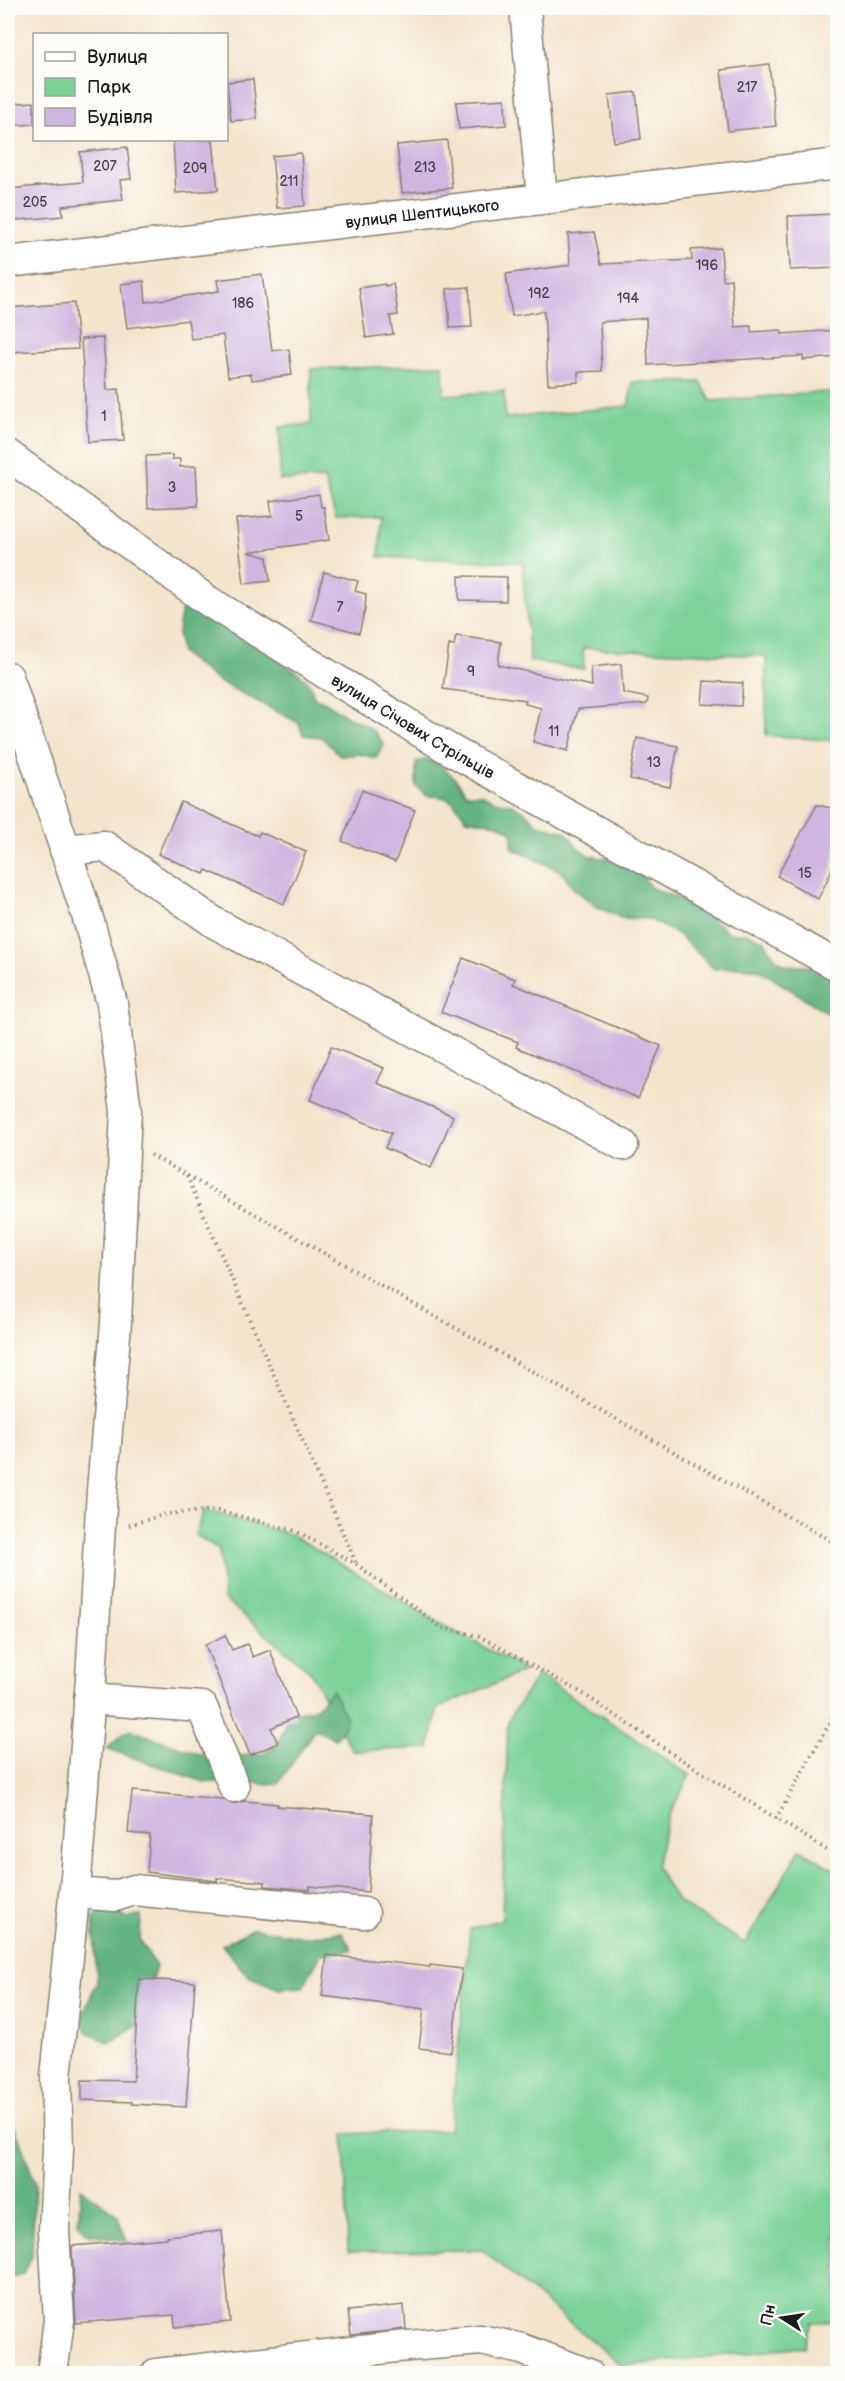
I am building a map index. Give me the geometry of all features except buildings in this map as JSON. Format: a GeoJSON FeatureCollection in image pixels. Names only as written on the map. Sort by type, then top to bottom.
{"type":"FeatureCollection","features":[{"type":"Feature","properties":{"kind":"street"},"geometry":{"type":"LineString","coordinates":[[525,8],[542,198]]}},
{"type":"Feature","properties":{"kind":"street","name":"вулиця Шептицького"},"geometry":{"type":"LineString","coordinates":[[8,262],[837,164]]}},
{"type":"Feature","properties":{"kind":"street","name":"вулиця Січових Стрільців"},"geometry":{"type":"LineString","coordinates":[[8,455],[208,601],[397,718],[837,966]]}},
{"type":"Feature","properties":{"kind":"street"},"geometry":{"type":"LineString","coordinates":[[8,677],[87,915],[112,1003],[126,1111],[116,1323],[99,1533],[89,1699],[74,1893],[56,2077],[58,2149],[54,2231],[59,2320],[52,2373]]}},
{"type":"Feature","properties":{"kind":"street"},"geometry":{"type":"LineString","coordinates":[[65,850],[104,846],[215,923],[623,1145]]}},
{"type":"Feature","properties":{"kind":"street"},"geometry":{"type":"LineString","coordinates":[[89,1699],[202,1707],[234,1787]]}},
{"type":"Feature","properties":{"kind":"street"},"geometry":{"type":"LineString","coordinates":[[74,1893],[115,1896],[134,1890],[364,1913]]}},
{"type":"Feature","properties":{"kind":"street"},"geometry":{"type":"LineString","coordinates":[[156,2373],[481,2340],[522,2349],[568,2370]]}},
{"type":"Feature","properties":{"kind":"path"},"geometry":{"type":"LineString","coordinates":[[125,1140],[837,1545]]}},
{"type":"Feature","properties":{"kind":"path"},"geometry":{"type":"LineString","coordinates":[[187,1175],[356,1564]]}},
{"type":"Feature","properties":{"kind":"path"},"geometry":{"type":"LineString","coordinates":[[99,1533],[166,1514],[216,1510],[296,1531],[356,1564],[442,1628],[479,1636],[582,1693],[679,1758],[837,1857]]}},
{"type":"Feature","properties":{"kind":"path"},"geometry":{"type":"LineString","coordinates":[[776,1819],[837,1708]]}},
{"type":"Feature","properties":{"kind":"green space"},"geometry":{"type":"Polygon","coordinates":[[[443,365],[444,395],[504,391],[505,418],[628,406],[633,382],[701,382],[711,401],[837,391],[837,741],[766,735],[766,656],[583,648],[584,669],[530,661],[522,562],[379,557],[381,517],[336,518],[324,479],[280,480],[280,427],[311,424],[311,369],[443,365]]]}},
{"type":"Feature","properties":{"kind":"green space"},"geometry":{"type":"Polygon","coordinates":[[[199,606],[300,674],[311,686],[314,698],[328,703],[371,729],[384,745],[376,758],[359,754],[341,756],[321,737],[303,735],[299,723],[218,681],[181,653],[178,633],[182,607],[199,606]]]}},
{"type":"Feature","properties":{"kind":"green space"},"geometry":{"type":"Polygon","coordinates":[[[427,759],[450,773],[466,794],[481,794],[494,801],[512,804],[524,811],[539,825],[566,832],[577,847],[588,855],[601,858],[624,858],[635,865],[651,888],[691,903],[728,933],[746,933],[764,940],[775,958],[786,965],[821,967],[837,980],[837,1019],[758,969],[741,967],[714,969],[679,935],[649,919],[621,918],[596,906],[573,888],[562,872],[512,848],[512,832],[498,824],[466,819],[450,800],[427,796],[416,786],[416,762],[427,759]]]}},
{"type":"Feature","properties":{"kind":"green space"},"geometry":{"type":"Polygon","coordinates":[[[204,1510],[292,1535],[441,1624],[526,1670],[438,1708],[429,1748],[352,1751],[311,1672],[224,1599],[219,1549],[195,1535],[204,1510]]]}},
{"type":"Feature","properties":{"kind":"green space"},"geometry":{"type":"Polygon","coordinates":[[[538,1674],[690,1775],[668,1817],[656,1867],[677,1901],[745,1944],[800,1849],[837,1871],[837,2322],[812,2322],[805,2347],[622,2366],[482,2250],[348,2251],[344,2134],[450,2130],[470,1929],[502,1919],[508,1721],[538,1674]]]}},
{"type":"Feature","properties":{"kind":"green space"},"geometry":{"type":"Polygon","coordinates":[[[332,1690],[347,1718],[340,1734],[335,1739],[315,1729],[278,1784],[204,1782],[106,1748],[129,1729],[211,1758],[264,1754],[278,1743],[290,1713],[315,1709],[332,1690]]]}},
{"type":"Feature","properties":{"kind":"green space"},"geometry":{"type":"Polygon","coordinates":[[[107,1909],[127,1918],[141,1915],[140,1940],[156,1966],[140,2023],[109,2043],[87,2032],[81,2018],[97,1982],[93,1917],[107,1909]]]}},
{"type":"Feature","properties":{"kind":"green space"},"geometry":{"type":"Polygon","coordinates":[[[254,1928],[304,1937],[342,1932],[352,1950],[321,1954],[303,1987],[279,1989],[248,1976],[222,1945],[254,1928]]]}},
{"type":"Feature","properties":{"kind":"green space"},"geometry":{"type":"Polygon","coordinates":[[[8,2109],[35,2182],[32,2257],[23,2274],[8,2279],[8,2109]]]}},
{"type":"Feature","properties":{"kind":"green space"},"geometry":{"type":"Polygon","coordinates":[[[81,2188],[117,2215],[127,2241],[85,2233],[78,2224],[81,2188]]]}}]}
